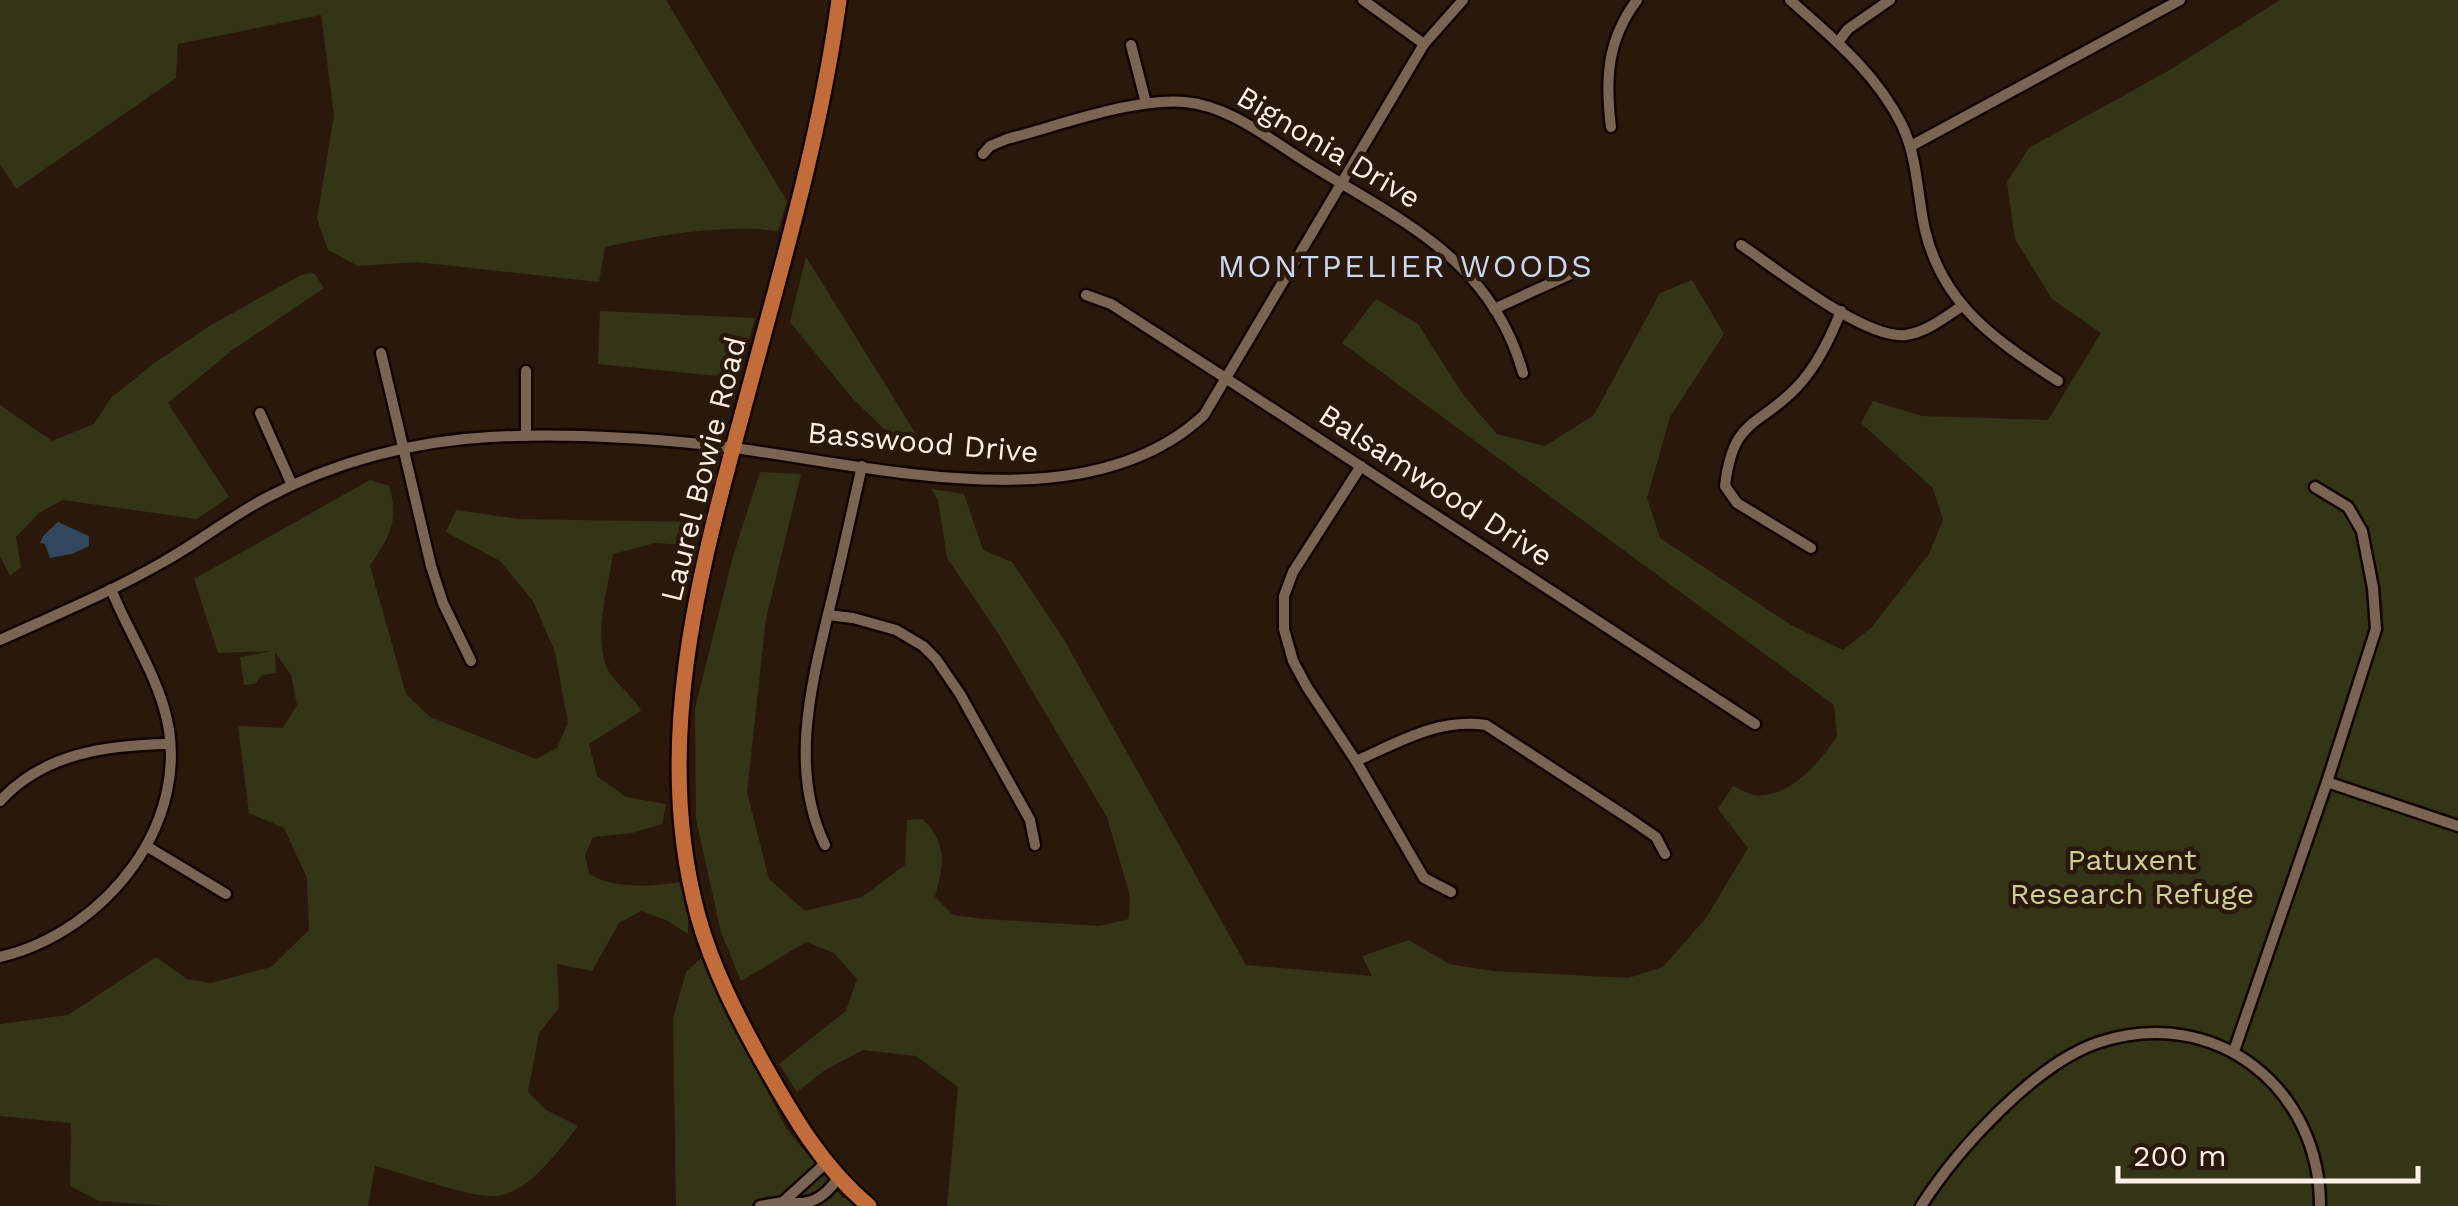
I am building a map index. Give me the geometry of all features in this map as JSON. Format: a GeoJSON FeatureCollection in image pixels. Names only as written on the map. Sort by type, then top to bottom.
{"type":"FeatureCollection","features":[{"type":"Feature","properties":{"kind":"main road","name":"Laurel Bowie Road"},"geometry":{"type":"LineString","coordinates":[[838,0],[826,80],[801,194],[699,576],[679,725],[680,816],[698,916],[724,985],[780,1093],[826,1163],[869,1206]]}},
{"type":"Feature","properties":{"kind":"street"},"geometry":{"type":"LineString","coordinates":[[1363,0],[1424,44]]}},
{"type":"Feature","properties":{"kind":"street","name":"Basswood Drive"},"geometry":{"type":"LineString","coordinates":[[0,640],[160,564],[292,485],[354,462],[463,439],[626,438],[862,466],[1006,478],[1076,476],[1132,461],[1172,441],[1204,415],[1424,44],[1463,0]]}},
{"type":"Feature","properties":{"kind":"street"},"geometry":{"type":"LineString","coordinates":[[1611,127],[1606,91],[1609,57],[1637,0]]}},
{"type":"Feature","properties":{"kind":"street"},"geometry":{"type":"LineString","coordinates":[[1790,0],[1838,42],[1883,93],[1911,146],[1929,244],[1962,306],[1999,342],[2058,382]]}},
{"type":"Feature","properties":{"kind":"street"},"geometry":{"type":"LineString","coordinates":[[1838,42],[1848,29],[1890,0]]}},
{"type":"Feature","properties":{"kind":"street"},"geometry":{"type":"LineString","coordinates":[[1911,146],[2180,0]]}},
{"type":"Feature","properties":{"kind":"street"},"geometry":{"type":"LineString","coordinates":[[1131,45],[1146,102]]}},
{"type":"Feature","properties":{"kind":"street","name":"Bignonia Drive"},"geometry":{"type":"LineString","coordinates":[[983,154],[990,146],[1007,139],[1146,102],[1190,102],[1214,108],[1435,242],[1494,309],[1509,333],[1523,373]]}},
{"type":"Feature","properties":{"kind":"street"},"geometry":{"type":"LineString","coordinates":[[1741,246],[1872,330],[1897,335],[1926,329],[1962,306]]}},
{"type":"Feature","properties":{"kind":"street"},"geometry":{"type":"LineString","coordinates":[[1494,309],[1571,274]]}},
{"type":"Feature","properties":{"kind":"street","name":"Balsamwood Drive"},"geometry":{"type":"LineString","coordinates":[[1086,295],[1111,304],[1227,378],[1755,724]]}},
{"type":"Feature","properties":{"kind":"street"},"geometry":{"type":"LineString","coordinates":[[1812,548],[1737,503],[1724,486],[1742,431],[1801,383],[1822,353],[1841,312]]}},
{"type":"Feature","properties":{"kind":"street"},"geometry":{"type":"LineString","coordinates":[[381,352],[437,586],[471,660]]}},
{"type":"Feature","properties":{"kind":"street"},"geometry":{"type":"LineString","coordinates":[[526,370],[526,436]]}},
{"type":"Feature","properties":{"kind":"street"},"geometry":{"type":"LineString","coordinates":[[260,413],[292,485]]}},
{"type":"Feature","properties":{"kind":"street"},"geometry":{"type":"LineString","coordinates":[[825,844],[813,818],[806,762],[812,680],[862,466]]}},
{"type":"Feature","properties":{"kind":"street"},"geometry":{"type":"LineString","coordinates":[[1362,466],[1293,572],[1282,614],[1293,661],[1424,878],[1451,892]]}},
{"type":"Feature","properties":{"kind":"street"},"geometry":{"type":"LineString","coordinates":[[2234,1051],[2327,782],[2372,642],[2376,617],[2367,548],[2356,517],[2338,499],[2315,488]]}},
{"type":"Feature","properties":{"kind":"street"},"geometry":{"type":"LineString","coordinates":[[0,957],[36,944],[91,909],[115,888],[148,848],[168,792],[169,744],[164,710],[111,588]]}},
{"type":"Feature","properties":{"kind":"street"},"geometry":{"type":"LineString","coordinates":[[828,615],[896,630],[936,659],[960,694],[1030,820],[1035,845]]}},
{"type":"Feature","properties":{"kind":"street"},"geometry":{"type":"LineString","coordinates":[[1356,761],[1426,730],[1464,722],[1486,725],[1630,818],[1656,837],[1664,854]]}},
{"type":"Feature","properties":{"kind":"street"},"geometry":{"type":"LineString","coordinates":[[0,801],[21,781],[68,757],[112,747],[169,744]]}},
{"type":"Feature","properties":{"kind":"street"},"geometry":{"type":"LineString","coordinates":[[2327,782],[2458,826]]}},
{"type":"Feature","properties":{"kind":"street"},"geometry":{"type":"LineString","coordinates":[[148,848],[226,894]]}},
{"type":"Feature","properties":{"kind":"street"},"geometry":{"type":"LineString","coordinates":[[1921,1206],[1937,1180],[2018,1095],[2098,1042],[2160,1034],[2190,1037],[2234,1051],[2274,1083],[2302,1122],[2317,1166],[2320,1206]]}},
{"type":"Feature","properties":{"kind":"street"},"geometry":{"type":"LineString","coordinates":[[782,1202],[826,1163]]}},
{"type":"Feature","properties":{"kind":"street"},"geometry":{"type":"LineString","coordinates":[[760,1206],[815,1202],[826,1196],[838,1178]]}},
{"type":"Feature","properties":{"kind":"green space"},"geometry":{"type":"Polygon","coordinates":[[[0,0],[666,0],[787,201],[778,231],[713,230],[605,247],[599,282],[417,262],[358,266],[328,250],[317,219],[334,115],[321,15],[178,44],[176,78],[16,189],[0,164],[0,0]]]}},
{"type":"Feature","properties":{"kind":"green space","name":"Patuxent Research Refuge"},"geometry":{"type":"Polygon","coordinates":[[[2280,0],[2458,0],[2458,1206],[947,1206],[958,1087],[916,1056],[863,1050],[825,1070],[797,1092],[779,1064],[846,1011],[857,979],[834,953],[806,942],[741,981],[721,932],[696,819],[695,709],[733,556],[760,472],[801,474],[766,619],[747,792],[769,879],[805,911],[862,897],[905,865],[907,820],[923,819],[937,838],[942,855],[935,897],[953,915],[1099,926],[1129,919],[1130,896],[1107,817],[998,633],[947,558],[938,500],[931,489],[964,494],[983,550],[1012,562],[1063,638],[1246,965],[1372,976],[1362,956],[1409,940],[1449,964],[1493,971],[1628,978],[1663,967],[1706,918],[1748,848],[1718,809],[1733,786],[1752,794],[1768,794],[1792,785],[1822,757],[1837,736],[1834,705],[1342,343],[1376,299],[1418,324],[1464,396],[1497,434],[1545,446],[1594,415],[1660,293],[1692,280],[1724,334],[1670,417],[1647,498],[1660,538],[1791,625],[1843,650],[1871,628],[1929,554],[1943,520],[1933,488],[1861,423],[1873,401],[1922,416],[2048,420],[2101,333],[2052,299],[2015,239],[2007,182],[2029,148],[2168,71],[2280,0]]]}},
{"type":"Feature","properties":{"kind":"green space"},"geometry":{"type":"Polygon","coordinates":[[[806,257],[924,447],[904,448],[853,399],[790,322],[806,257]]]}},
{"type":"Feature","properties":{"kind":"green space"},"geometry":{"type":"Polygon","coordinates":[[[314,273],[324,288],[231,351],[168,403],[229,497],[197,519],[63,500],[40,512],[16,537],[21,567],[10,576],[0,556],[0,405],[52,441],[94,424],[111,398],[153,364],[211,325],[301,275],[314,273]]]}},
{"type":"Feature","properties":{"kind":"green space"},"geometry":{"type":"Polygon","coordinates":[[[600,311],[755,318],[738,378],[598,364],[600,311]]]}},
{"type":"Feature","properties":{"kind":"green space"},"geometry":{"type":"Polygon","coordinates":[[[370,480],[389,486],[392,499],[391,528],[370,566],[406,694],[430,717],[536,759],[557,748],[568,723],[555,652],[533,601],[500,561],[446,532],[456,510],[518,519],[698,522],[685,545],[655,543],[613,554],[603,610],[603,653],[609,671],[641,711],[589,744],[597,776],[626,797],[666,804],[662,824],[632,833],[593,837],[585,855],[589,874],[599,879],[645,886],[679,882],[688,907],[688,934],[641,911],[619,923],[592,971],[557,964],[559,1008],[539,1033],[528,1092],[546,1110],[578,1126],[542,1169],[508,1193],[484,1196],[375,1166],[368,1206],[168,1206],[99,1201],[70,1186],[71,1123],[0,1116],[0,1024],[68,1015],[156,957],[187,979],[211,983],[271,967],[309,930],[307,878],[284,828],[249,813],[238,726],[283,728],[297,705],[291,675],[275,652],[276,673],[262,675],[255,684],[244,685],[240,657],[272,651],[218,653],[194,579],[370,480]]]}},
{"type":"Feature","properties":{"kind":"green space"},"geometry":{"type":"Polygon","coordinates":[[[701,958],[786,1128],[843,1198],[849,1196],[862,1206],[676,1206],[673,1018],[686,972],[701,958]]]}},
{"type":"Feature","properties":{"kind":"water"},"geometry":{"type":"Polygon","coordinates":[[[58,522],[89,536],[89,546],[50,558],[45,544],[40,543],[58,522]]]}},
{"type":"Feature","properties":{"kind":"district","name":"MONTPELIER WOODS"},"geometry":{"type":"Point","coordinates":[1406,266]}}]}
